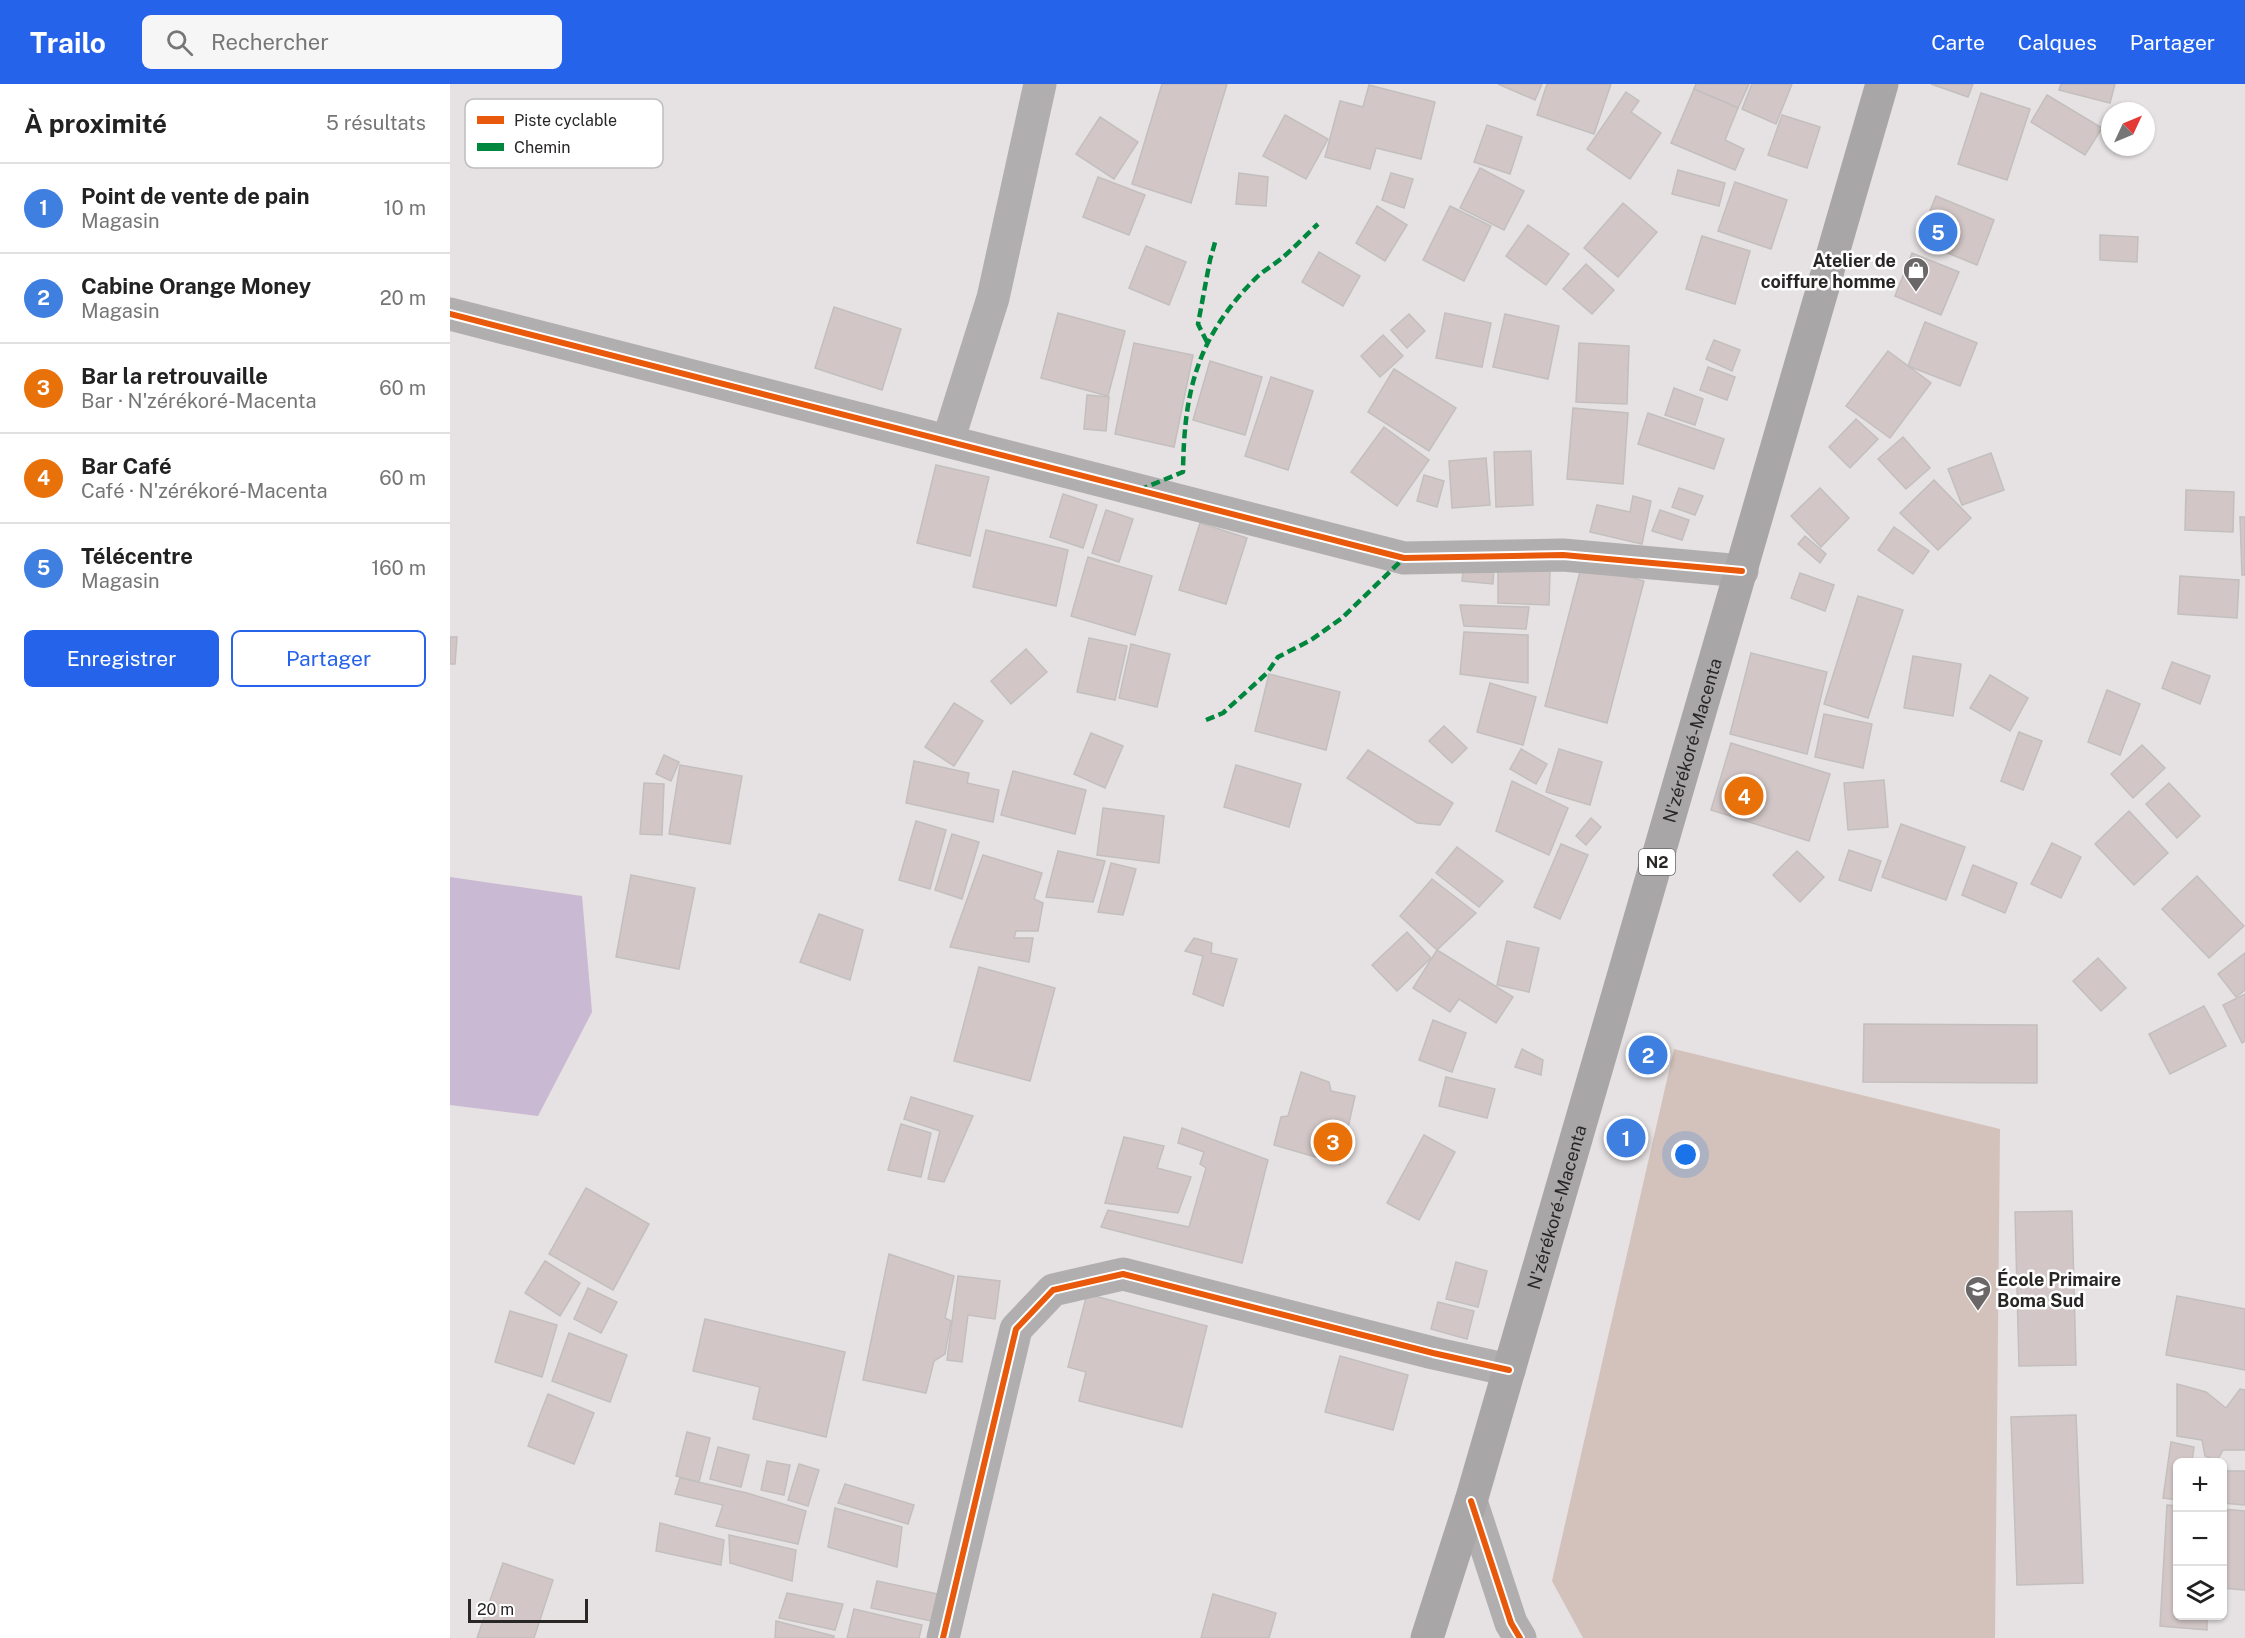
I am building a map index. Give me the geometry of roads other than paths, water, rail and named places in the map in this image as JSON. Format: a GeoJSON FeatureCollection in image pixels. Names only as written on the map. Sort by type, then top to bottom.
{"type":"FeatureCollection","features":[{"type":"Feature","properties":{"kind":"highway","name":"N'zérékoré-Macenta"},"geometry":{"type":"LineString","coordinates":[[1427,1638],[1471,1501],[1882,84]]}},
{"type":"Feature","properties":{"kind":"street"},"geometry":{"type":"LineString","coordinates":[[948,441],[993,298],[1040,84]]}},
{"type":"Feature","properties":{"kind":"street"},"geometry":{"type":"LineString","coordinates":[[450,314],[1404,558],[1563,555],[1742,571]]}},
{"type":"Feature","properties":{"kind":"street"},"geometry":{"type":"LineString","coordinates":[[943,1638],[1016,1329],[1053,1290],[1123,1274],[1433,1353],[1509,1370]]}},
{"type":"Feature","properties":{"kind":"street"},"geometry":{"type":"LineString","coordinates":[[1471,1501],[1511,1623],[1520,1638]]}},
{"type":"Feature","properties":{"kind":"place","name":"Télécentre"},"geometry":{"type":"Point","coordinates":[1938,232]}},
{"type":"Feature","properties":{"kind":"place","name":"Atelier de coiffure homme"},"geometry":{"type":"Point","coordinates":[1916,293]}},
{"type":"Feature","properties":{"kind":"place","name":"Bar Café"},"geometry":{"type":"Point","coordinates":[1744,796]}},
{"type":"Feature","properties":{"kind":"place","name":"Cabine Orange Money"},"geometry":{"type":"Point","coordinates":[1648,1055]}},
{"type":"Feature","properties":{"kind":"place","name":"Point de vente de pain"},"geometry":{"type":"Point","coordinates":[1626,1138]}},
{"type":"Feature","properties":{"kind":"place","name":"Bar la retrouvaille"},"geometry":{"type":"Point","coordinates":[1333,1142]}},
{"type":"Feature","properties":{"kind":"place","name":"École Primaire Boma Sud"},"geometry":{"type":"Point","coordinates":[1978,1312]}}]}
